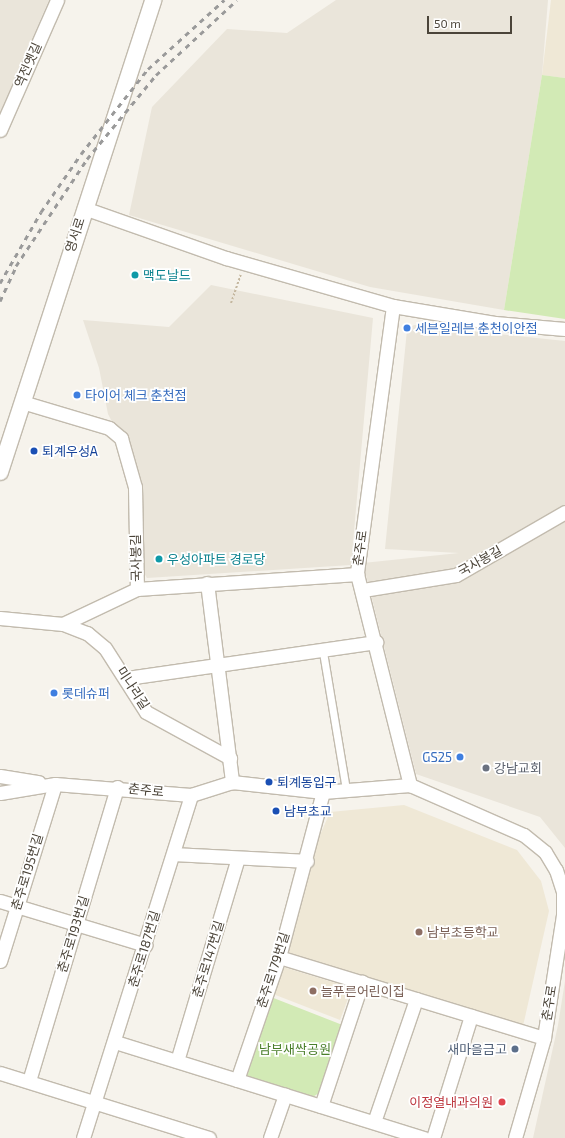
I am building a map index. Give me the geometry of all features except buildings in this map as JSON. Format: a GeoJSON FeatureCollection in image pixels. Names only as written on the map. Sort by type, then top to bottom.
{"type":"FeatureCollection","features":[{"type":"Feature","properties":{"kind":"street","name":"역전옛길"},"geometry":{"type":"LineString","coordinates":[[0,130],[57,0]]}},
{"type":"Feature","properties":{"kind":"street","name":"영서로"},"geometry":{"type":"LineString","coordinates":[[0,472],[84,208],[153,0]]}},
{"type":"Feature","properties":{"kind":"street"},"geometry":{"type":"LineString","coordinates":[[84,208],[245,263],[393,306],[495,323],[565,329]]}},
{"type":"Feature","properties":{"kind":"street","name":"춘주로"},"geometry":{"type":"LineString","coordinates":[[393,306],[357,574],[363,590],[410,785]]}},
{"type":"Feature","properties":{"kind":"street","name":"국사봉길"},"geometry":{"type":"LineString","coordinates":[[22,402],[109,428],[121,438],[135,487],[137,589],[207,583],[357,574]]}},
{"type":"Feature","properties":{"kind":"street","name":"국사봉길"},"geometry":{"type":"LineString","coordinates":[[363,590],[456,575],[565,512]]}},
{"type":"Feature","properties":{"kind":"street"},"geometry":{"type":"LineString","coordinates":[[207,583],[220,667],[232,782]]}},
{"type":"Feature","properties":{"kind":"street"},"geometry":{"type":"LineString","coordinates":[[63,624],[137,589]]}},
{"type":"Feature","properties":{"kind":"street","name":"미나리길"},"geometry":{"type":"LineString","coordinates":[[0,618],[63,624],[87,633],[104,648],[127,678],[146,712],[230,758]]}},
{"type":"Feature","properties":{"kind":"street"},"geometry":{"type":"LineString","coordinates":[[127,678],[220,667],[323,652],[376,642]]}},
{"type":"Feature","properties":{"kind":"street"},"geometry":{"type":"LineString","coordinates":[[0,776],[55,784]]}},
{"type":"Feature","properties":{"kind":"street","name":"춘주로"},"geometry":{"type":"LineString","coordinates":[[0,793],[55,784],[117,787],[191,795],[232,782],[323,792],[410,785],[524,835],[545,852],[556,870],[563,891],[563,915],[544,1038],[515,1138]]}},
{"type":"Feature","properties":{"kind":"street","name":"춘주로195번길"},"geometry":{"type":"LineString","coordinates":[[0,961],[55,784]]}},
{"type":"Feature","properties":{"kind":"street","name":"춘주로193번길"},"geometry":{"type":"LineString","coordinates":[[29,1081],[117,787]]}},
{"type":"Feature","properties":{"kind":"street","name":"춘주로179번길"},"geometry":{"type":"LineString","coordinates":[[237,1080],[279,957],[307,861],[323,792]]}},
{"type":"Feature","properties":{"kind":"street","name":"춘주로187번길"},"geometry":{"type":"LineString","coordinates":[[83,1138],[146,946],[191,795]]}},
{"type":"Feature","properties":{"kind":"street"},"geometry":{"type":"LineString","coordinates":[[174,854],[307,861]]}},
{"type":"Feature","properties":{"kind":"street","name":"춘주로147번길"},"geometry":{"type":"LineString","coordinates":[[177,1061],[238,858]]}},
{"type":"Feature","properties":{"kind":"street"},"geometry":{"type":"LineString","coordinates":[[0,901],[146,946]]}},
{"type":"Feature","properties":{"kind":"street"},"geometry":{"type":"LineString","coordinates":[[279,957],[544,1038]]}},
{"type":"Feature","properties":{"kind":"street"},"geometry":{"type":"LineString","coordinates":[[321,1106],[362,982]]}},
{"type":"Feature","properties":{"kind":"street"},"geometry":{"type":"LineString","coordinates":[[374,1122],[416,999]]}},
{"type":"Feature","properties":{"kind":"street"},"geometry":{"type":"LineString","coordinates":[[434,1138],[471,1016]]}},
{"type":"Feature","properties":{"kind":"street"},"geometry":{"type":"LineString","coordinates":[[115,1042],[424,1138]]}},
{"type":"Feature","properties":{"kind":"street"},"geometry":{"type":"LineString","coordinates":[[0,1073],[209,1138]]}},
{"type":"Feature","properties":{"kind":"street"},"geometry":{"type":"LineString","coordinates":[[270,1138],[285,1095]]}},
{"type":"Feature","properties":{"kind":"lane"},"geometry":{"type":"LineString","coordinates":[[323,652],[346,789]]}},
{"type":"Feature","properties":{"kind":"path"},"geometry":{"type":"LineString","coordinates":[[231,303],[245,263]]}},
{"type":"Feature","properties":{"kind":"shaded area"},"geometry":{"type":"Polygon","coordinates":[[[0,0],[49,0],[0,113],[0,0]]]}},
{"type":"Feature","properties":{"kind":"shaded area"},"geometry":{"type":"Polygon","coordinates":[[[336,0],[548,0],[542,75],[504,310],[370,287],[129,215],[152,107],[227,29],[287,33],[336,0]]]}},
{"type":"Feature","properties":{"kind":"shaded area"},"geometry":{"type":"Polygon","coordinates":[[[551,0],[565,0],[565,78],[542,75],[551,0]]]}},
{"type":"Feature","properties":{"kind":"shaded area"},"geometry":{"type":"Polygon","coordinates":[[[211,285],[373,318],[351,565],[147,578],[141,568],[142,481],[108,414],[99,368],[83,320],[169,327],[211,285]]]}},
{"type":"Feature","properties":{"kind":"shaded area"},"geometry":{"type":"Polygon","coordinates":[[[414,325],[565,341],[565,848],[540,817],[416,774],[363,563],[459,553],[385,549],[407,330],[414,325]]]}},
{"type":"Feature","properties":{"kind":"shaded area","name":"남부초등학교"},"geometry":{"type":"Polygon","coordinates":[[[404,805],[517,850],[541,881],[549,911],[523,1026],[287,952],[314,849],[330,812],[404,805]]]}},
{"type":"Feature","properties":{"kind":"shaded area","name":"늘푸른어린이집"},"geometry":{"type":"Polygon","coordinates":[[[283,967],[352,988],[340,1020],[273,994],[283,967]]]}},
{"type":"Feature","properties":{"kind":"shaded area"},"geometry":{"type":"Polygon","coordinates":[[[565,981],[565,1138],[533,1138],[558,1025],[565,981]]]}},
{"type":"Feature","properties":{"kind":"green space"},"geometry":{"type":"Polygon","coordinates":[[[542,75],[565,78],[565,319],[504,310],[542,75]]]}},
{"type":"Feature","properties":{"kind":"green space","name":"남부새싹공원"},"geometry":{"type":"Polygon","coordinates":[[[271,997],[345,1026],[319,1093],[311,1098],[247,1077],[271,997]]]}},
{"type":"Feature","properties":{"kind":"railway"},"geometry":{"type":"LineString","coordinates":[[0,283],[41,212],[81,154],[148,69],[224,0]]}},
{"type":"Feature","properties":{"kind":"railway"},"geometry":{"type":"LineString","coordinates":[[0,301],[16,266],[87,159],[156,75],[237,0]]}},
{"type":"Feature","properties":{"kind":"place","name":"맥도날드"},"geometry":{"type":"Point","coordinates":[135,275]}},
{"type":"Feature","properties":{"kind":"place","name":"세븐일레븐 춘천이안점"},"geometry":{"type":"Point","coordinates":[407,328]}},
{"type":"Feature","properties":{"kind":"place","name":"타이어 체크 춘천점"},"geometry":{"type":"Point","coordinates":[77,395]}},
{"type":"Feature","properties":{"kind":"place","name":"퇴계우성A"},"geometry":{"type":"Point","coordinates":[34,451]}},
{"type":"Feature","properties":{"kind":"place","name":"우성아파트 경로당"},"geometry":{"type":"Point","coordinates":[159,559]}},
{"type":"Feature","properties":{"kind":"place","name":"롯데슈퍼"},"geometry":{"type":"Point","coordinates":[54,693]}},
{"type":"Feature","properties":{"kind":"place","name":"GS25"},"geometry":{"type":"Point","coordinates":[460,757]}},
{"type":"Feature","properties":{"kind":"place","name":"강남교회"},"geometry":{"type":"Point","coordinates":[486,768]}},
{"type":"Feature","properties":{"kind":"place","name":"퇴계동입구"},"geometry":{"type":"Point","coordinates":[269,782]}},
{"type":"Feature","properties":{"kind":"place","name":"남부초교"},"geometry":{"type":"Point","coordinates":[276,811]}},
{"type":"Feature","properties":{"kind":"place","name":"남부초등학교"},"geometry":{"type":"Point","coordinates":[419,932]}},
{"type":"Feature","properties":{"kind":"place","name":"늘푸른어린이집"},"geometry":{"type":"Point","coordinates":[313,991]}},
{"type":"Feature","properties":{"kind":"place","name":"새마을금고"},"geometry":{"type":"Point","coordinates":[515,1049]}},
{"type":"Feature","properties":{"kind":"place","name":"이정열내과의원"},"geometry":{"type":"Point","coordinates":[502,1102]}}]}
